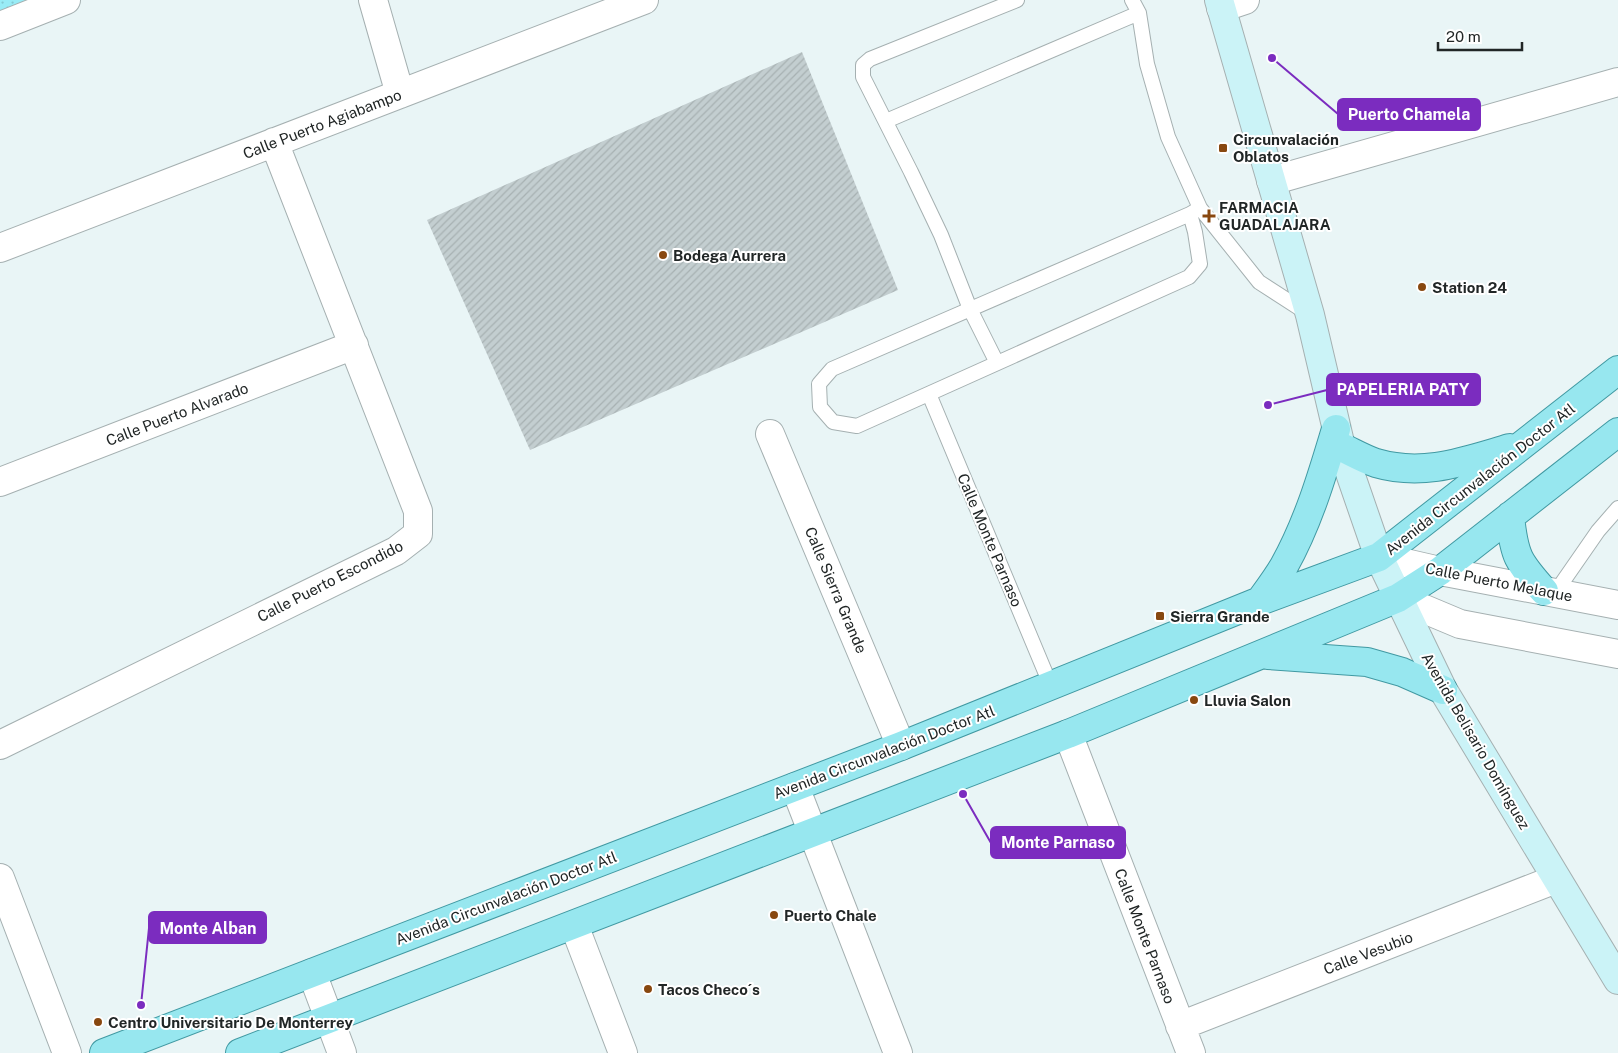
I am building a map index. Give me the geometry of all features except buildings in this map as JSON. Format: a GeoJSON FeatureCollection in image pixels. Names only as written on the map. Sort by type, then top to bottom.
{"type":"FeatureCollection","features":[{"type":"Feature","properties":{"kind":"main road","name":"Avenida Belisario Domínguez"},"geometry":{"type":"LineString","coordinates":[[1228,3],[1271,181],[1310,315],[1338,438],[1379,558],[1443,690],[1618,980]]}},
{"type":"Feature","properties":{"kind":"main road","name":"Avenida Circunvalación Doctor Atl"},"geometry":{"type":"LineString","coordinates":[[104,1053],[901,746],[1260,601],[1379,558],[1618,370]]}},
{"type":"Feature","properties":{"kind":"main road"},"geometry":{"type":"LineString","coordinates":[[240,1053],[814,834],[1068,734],[1398,598],[1440,571],[1618,432]]}},
{"type":"Feature","properties":{"kind":"main road"},"geometry":{"type":"LineString","coordinates":[[1260,601],[1283,566],[1304,525],[1338,438],[1376,463],[1411,469],[1436,468],[1523,444]]}},
{"type":"Feature","properties":{"kind":"main road"},"geometry":{"type":"LineString","coordinates":[[1510,516],[1512,542],[1518,558],[1527,572],[1550,592]]}},
{"type":"Feature","properties":{"kind":"main road"},"geometry":{"type":"LineString","coordinates":[[1262,655],[1367,662],[1402,672],[1443,690]]}},
{"type":"Feature","properties":{"kind":"street"},"geometry":{"type":"LineString","coordinates":[[0,26],[66,0]]}},
{"type":"Feature","properties":{"kind":"street"},"geometry":{"type":"LineString","coordinates":[[373,0],[400,94]]}},
{"type":"Feature","properties":{"kind":"street","name":"Calle Puerto Agiabampo"},"geometry":{"type":"LineString","coordinates":[[0,248],[644,0]]}},
{"type":"Feature","properties":{"kind":"street"},"geometry":{"type":"LineString","coordinates":[[1271,181],[1618,82]]}},
{"type":"Feature","properties":{"kind":"street","name":"Calle Puerto Escondido"},"geometry":{"type":"LineString","coordinates":[[0,745],[396,551],[418,534],[418,511],[274,142]]}},
{"type":"Feature","properties":{"kind":"street","name":"Calle Puerto Alvarado"},"geometry":{"type":"LineString","coordinates":[[0,482],[354,345]]}},
{"type":"Feature","properties":{"kind":"street","name":"Calle Sierra Grande"},"geometry":{"type":"LineString","coordinates":[[770,434],[901,746]]}},
{"type":"Feature","properties":{"kind":"street","name":"Calle Puerto Melaque"},"geometry":{"type":"LineString","coordinates":[[1379,558],[1618,605]]}},
{"type":"Feature","properties":{"kind":"street"},"geometry":{"type":"LineString","coordinates":[[1398,598],[1460,624],[1618,654]]}},
{"type":"Feature","properties":{"kind":"street","name":"Calle Monte Parnaso"},"geometry":{"type":"LineString","coordinates":[[1068,734],[1191,1053]]}},
{"type":"Feature","properties":{"kind":"street"},"geometry":{"type":"LineString","coordinates":[[796,787],[898,1053]]}},
{"type":"Feature","properties":{"kind":"street"},"geometry":{"type":"LineString","coordinates":[[0,878],[67,1053]]}},
{"type":"Feature","properties":{"kind":"street","name":"Calle Vesubio"},"geometry":{"type":"LineString","coordinates":[[1180,1026],[1556,879]]}},
{"type":"Feature","properties":{"kind":"street"},"geometry":{"type":"LineString","coordinates":[[574,925],[622,1053]]}},
{"type":"Feature","properties":{"kind":"street"},"geometry":{"type":"LineString","coordinates":[[312,973],[342,1053]]}},
{"type":"Feature","properties":{"kind":"lane"},"geometry":{"type":"LineString","coordinates":[[997,363],[970,309],[941,235],[863,77],[863,65],[870,59],[1018,0]]}},
{"type":"Feature","properties":{"kind":"lane"},"geometry":{"type":"LineString","coordinates":[[1132,0],[1141,7],[1147,64],[1168,137],[1195,211],[1195,232],[1200,264],[1189,277],[857,426],[833,422],[820,406],[819,384],[832,369],[1195,211]]}},
{"type":"Feature","properties":{"kind":"lane"},"geometry":{"type":"LineString","coordinates":[[886,121],[1141,7]]}},
{"type":"Feature","properties":{"kind":"lane"},"geometry":{"type":"LineString","coordinates":[[1195,211],[1259,282],[1310,315]]}},
{"type":"Feature","properties":{"kind":"lane","name":"Calle Monte Parnaso"},"geometry":{"type":"LineString","coordinates":[[929,394],[1051,686]]}},
{"type":"Feature","properties":{"kind":"lane"},"geometry":{"type":"LineString","coordinates":[[1550,592],[1598,530],[1618,508]]}},
{"type":"Feature","properties":{"kind":"shaded area"},"geometry":{"type":"Polygon","coordinates":[[[0,0],[58,0],[0,23],[0,0]]]}},
{"type":"Feature","properties":{"kind":"place","name":"Puerto Chamela"},"geometry":{"type":"Point","coordinates":[1272,58]}},
{"type":"Feature","properties":{"kind":"place","name":"Circunvalación Oblatos"},"geometry":{"type":"Point","coordinates":[1223,148]}},
{"type":"Feature","properties":{"kind":"place","name":"FARMACIA GUADALAJARA"},"geometry":{"type":"Point","coordinates":[1209,216]}},
{"type":"Feature","properties":{"kind":"place","name":"Bodega Aurrera"},"geometry":{"type":"Point","coordinates":[663,255]}},
{"type":"Feature","properties":{"kind":"place","name":"Station 24"},"geometry":{"type":"Point","coordinates":[1422,287]}},
{"type":"Feature","properties":{"kind":"place","name":"PAPELERIA PATY"},"geometry":{"type":"Point","coordinates":[1268,405]}},
{"type":"Feature","properties":{"kind":"place","name":"Sierra Grande"},"geometry":{"type":"Point","coordinates":[1160,616]}},
{"type":"Feature","properties":{"kind":"place","name":"Lluvia Salon"},"geometry":{"type":"Point","coordinates":[1194,700]}},
{"type":"Feature","properties":{"kind":"place","name":"Monte Parnaso"},"geometry":{"type":"Point","coordinates":[963,794]}},
{"type":"Feature","properties":{"kind":"place","name":"Puerto Chale"},"geometry":{"type":"Point","coordinates":[774,915]}},
{"type":"Feature","properties":{"kind":"place","name":"Tacos Checo´s"},"geometry":{"type":"Point","coordinates":[648,989]}},
{"type":"Feature","properties":{"kind":"place","name":"Monte Alban"},"geometry":{"type":"Point","coordinates":[141,1005]}},
{"type":"Feature","properties":{"kind":"place","name":"Centro Universitario De Monterrey"},"geometry":{"type":"Point","coordinates":[98,1022]}}]}
